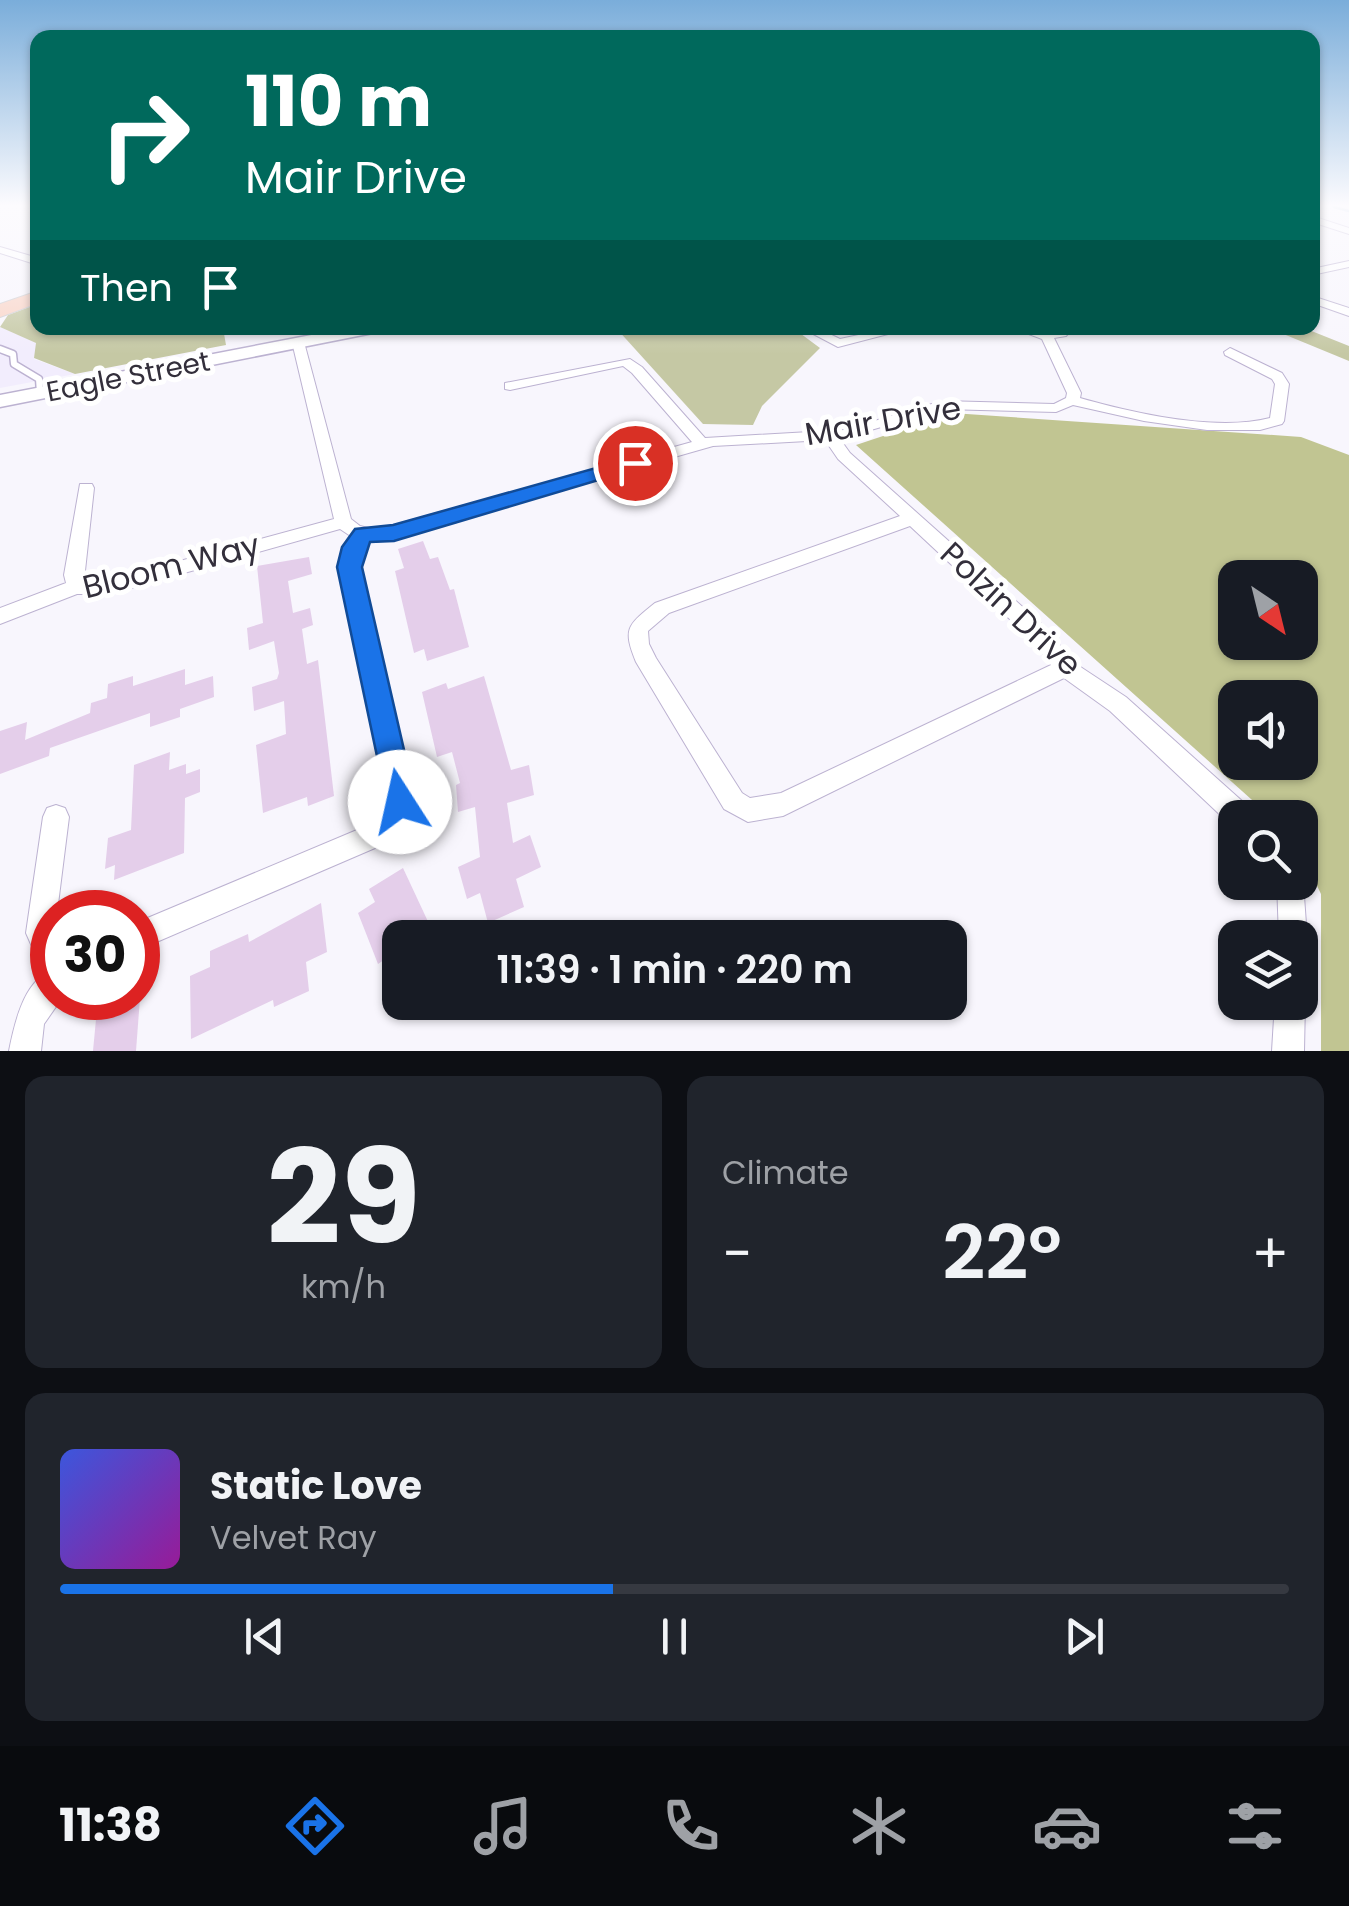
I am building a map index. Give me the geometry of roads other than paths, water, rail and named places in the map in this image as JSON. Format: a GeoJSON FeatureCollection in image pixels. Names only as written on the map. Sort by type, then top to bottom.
{"type":"FeatureCollection","features":[{"type":"Feature","properties":{"kind":"main road"},"geometry":{"type":"LineString","coordinates":[[0,302],[30,291]]}},
{"type":"Feature","properties":{"kind":"main road"},"geometry":{"type":"LineString","coordinates":[[0,310],[30,299]]}},
{"type":"Feature","properties":{"kind":"street"},"geometry":{"type":"LineString","coordinates":[[1320,267],[1349,264]]}},
{"type":"Feature","properties":{"kind":"street"},"geometry":{"type":"LineString","coordinates":[[1320,301],[1349,312]]}},
{"type":"Feature","properties":{"kind":"street"},"geometry":{"type":"LineString","coordinates":[[822,335],[838,343],[873,335]]}},
{"type":"Feature","properties":{"kind":"street"},"geometry":{"type":"LineString","coordinates":[[1043,335],[1054,335]]}},
{"type":"Feature","properties":{"kind":"street"},"geometry":{"type":"LineString","coordinates":[[1047,336],[1072,387],[1072,400],[1134,417],[1255,426],[1277,421],[1282,384],[1277,376],[1230,352]]}},
{"type":"Feature","properties":{"kind":"street"},"geometry":{"type":"LineString","coordinates":[[160,927],[366,839],[393,816],[400,802],[350,567],[353,528],[303,337]]}},
{"type":"Feature","properties":{"kind":"street","name":"Eagle Street"},"geometry":{"type":"LineString","coordinates":[[0,401],[303,337]]}},
{"type":"Feature","properties":{"kind":"street"},"geometry":{"type":"LineString","coordinates":[[510,386],[624,362],[637,370],[702,444]]}},
{"type":"Feature","properties":{"kind":"street","name":"Mair Drive"},"geometry":{"type":"LineString","coordinates":[[353,528],[394,533],[702,444],[830,436],[942,405],[1044,409],[1072,400]]}},
{"type":"Feature","properties":{"kind":"street","name":"Polzin Drive"},"geometry":{"type":"LineString","coordinates":[[830,436],[844,456],[1038,633],[1065,668],[1118,704],[1222,800]]}},
{"type":"Feature","properties":{"kind":"street"},"geometry":{"type":"LineString","coordinates":[[76,587],[72,575],[86,488]]}},
{"type":"Feature","properties":{"kind":"street"},"geometry":{"type":"LineString","coordinates":[[912,518],[662,608],[638,628],[638,644],[647,662],[733,802],[748,810],[784,804],[1065,668]]}},
{"type":"Feature","properties":{"kind":"street","name":"Bloom Way"},"geometry":{"type":"LineString","coordinates":[[0,616],[76,587],[110,586],[353,528]]}},
{"type":"Feature","properties":{"kind":"street"},"geometry":{"type":"LineString","coordinates":[[46,890],[56,817]]}},
{"type":"Feature","properties":{"kind":"street"},"geometry":{"type":"LineString","coordinates":[[25,1051],[30,1020]]}},
{"type":"Feature","properties":{"kind":"street"},"geometry":{"type":"LineString","coordinates":[[1288,1051],[1289,1020]]}},
{"type":"Feature","properties":{"kind":"lane"},"geometry":{"type":"LineString","coordinates":[[0,349],[13,354],[14,364],[39,380],[40,393]]}}]}
